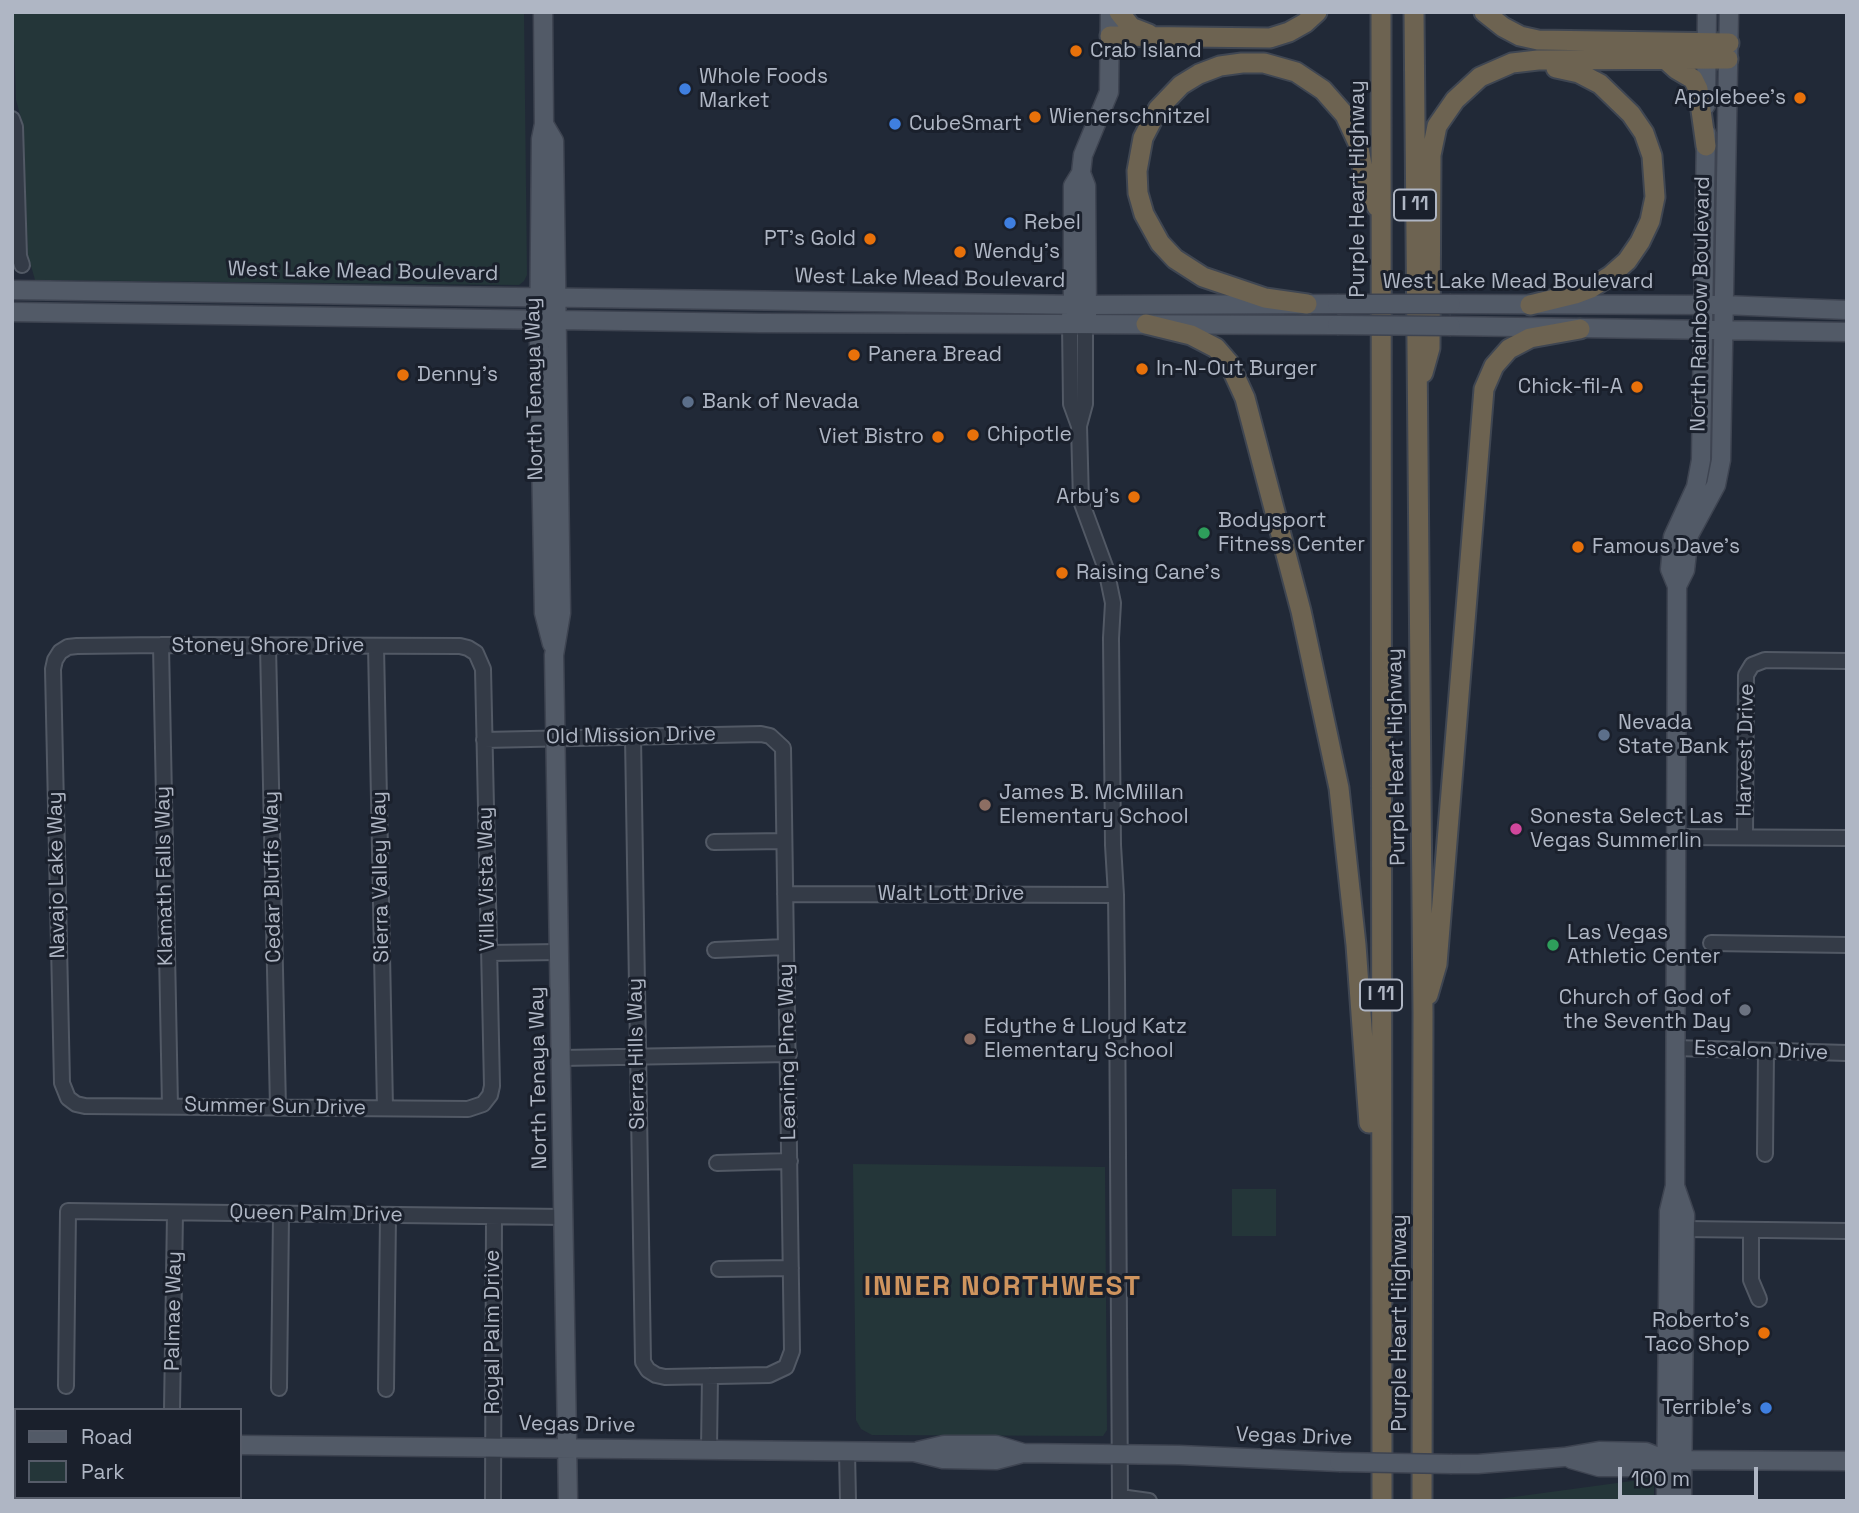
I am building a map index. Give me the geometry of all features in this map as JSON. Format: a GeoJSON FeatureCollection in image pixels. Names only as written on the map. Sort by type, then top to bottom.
{"type":"FeatureCollection","features":[{"type":"Feature","properties":{"kind":"highway"},"geometry":{"type":"LineString","coordinates":[[1119,12],[1131,27],[1153,36]]}},
{"type":"Feature","properties":{"kind":"highway"},"geometry":{"type":"LineString","coordinates":[[1110,36],[1270,38],[1289,32],[1317,12]]}},
{"type":"Feature","properties":{"kind":"highway","name":"Purple Heart Highway"},"geometry":{"type":"LineString","coordinates":[[1381,12],[1382,1501]]}},
{"type":"Feature","properties":{"kind":"highway","name":"Purple Heart Highway"},"geometry":{"type":"LineString","coordinates":[[1415,12],[1423,1012],[1422,1501]]}},
{"type":"Feature","properties":{"kind":"highway"},"geometry":{"type":"LineString","coordinates":[[1484,12],[1520,36],[1538,40],[1728,51]]}},
{"type":"Feature","properties":{"kind":"highway"},"geometry":{"type":"LineString","coordinates":[[1416,398],[1430,348],[1430,167],[1433,144],[1437,126],[1455,100],[1474,80],[1494,68],[1512,63],[1538,60],[1665,59],[1706,50]]}},
{"type":"Feature","properties":{"kind":"highway"},"geometry":{"type":"LineString","coordinates":[[1665,59],[1693,79],[1698,89],[1706,146]]}},
{"type":"Feature","properties":{"kind":"highway"},"geometry":{"type":"LineString","coordinates":[[1307,304],[1265,298],[1203,276],[1175,259],[1160,243],[1144,214],[1138,193],[1137,171],[1143,138],[1164,100],[1190,79],[1220,66],[1264,63],[1296,72],[1323,90],[1345,115],[1358,143],[1363,170],[1382,219]]}},
{"type":"Feature","properties":{"kind":"highway"},"geometry":{"type":"LineString","coordinates":[[1433,144],[1452,112],[1473,90],[1510,72],[1536,67],[1557,68],[1589,78],[1616,97],[1639,124],[1652,156],[1655,188],[1650,221],[1633,252],[1610,276],[1591,288],[1530,304]]}},
{"type":"Feature","properties":{"kind":"highway"},"geometry":{"type":"LineString","coordinates":[[1146,324],[1191,335],[1207,342],[1229,363],[1238,380],[1304,625],[1339,788],[1350,890],[1369,1115],[1370,1236],[1381,1372]]}},
{"type":"Feature","properties":{"kind":"highway"},"geometry":{"type":"LineString","coordinates":[[1423,1012],[1437,964],[1484,389],[1494,366],[1509,349],[1530,338],[1580,329]]}},
{"type":"Feature","properties":{"kind":"main road","name":"North Tenaya Way"},"geometry":{"type":"LineString","coordinates":[[543,12],[544,124],[554,141],[542,507],[543,576],[544,612],[554,655]]}},
{"type":"Feature","properties":{"kind":"main road"},"geometry":{"type":"LineString","coordinates":[[1077,324],[1081,304],[1086,186],[1081,173],[1083,155],[1109,92],[1110,12]]}},
{"type":"Feature","properties":{"kind":"main road","name":"North Rainbow Boulevard"},"geometry":{"type":"LineString","coordinates":[[1682,1501],[1675,1460],[1669,1211],[1675,1186],[1677,586],[1670,569],[1673,537],[1696,487],[1702,460],[1707,12]]}},
{"type":"Feature","properties":{"kind":"main road","name":"North Rainbow Boulevard"},"geometry":{"type":"LineString","coordinates":[[1677,586],[1685,570],[1689,535],[1711,495],[1719,472],[1729,12]]}},
{"type":"Feature","properties":{"kind":"main road"},"geometry":{"type":"LineString","coordinates":[[39,312],[51,302],[97,301],[134,292]]}},
{"type":"Feature","properties":{"kind":"main road","name":"West Lake Mead Boulevard"},"geometry":{"type":"LineString","coordinates":[[15,295],[134,292],[1081,304],[1703,304],[1847,310]]}},
{"type":"Feature","properties":{"kind":"main road"},"geometry":{"type":"LineString","coordinates":[[319,295],[319,315]]}},
{"type":"Feature","properties":{"kind":"main road"},"geometry":{"type":"LineString","coordinates":[[667,321],[718,311],[755,310],[759,308],[761,300]]}},
{"type":"Feature","properties":{"kind":"main road"},"geometry":{"type":"LineString","coordinates":[[761,323],[772,310],[808,309],[826,301]]}},
{"type":"Feature","properties":{"kind":"main road"},"geometry":{"type":"LineString","coordinates":[[824,323],[854,312],[886,311],[894,302]]}},
{"type":"Feature","properties":{"kind":"main road"},"geometry":{"type":"LineString","coordinates":[[896,323],[901,311],[946,310],[976,303]]}},
{"type":"Feature","properties":{"kind":"main road","name":"West Lake Mead Boulevard"},"geometry":{"type":"LineString","coordinates":[[12,312],[761,323],[1451,326],[1847,332]]}},
{"type":"Feature","properties":{"kind":"main road","name":"North Tenaya Way"},"geometry":{"type":"LineString","coordinates":[[548,320],[561,613],[554,655],[568,1501]]}},
{"type":"Feature","properties":{"kind":"main road"},"geometry":{"type":"LineString","coordinates":[[542,507],[553,557],[560,562]]}},
{"type":"Feature","properties":{"kind":"main road"},"geometry":{"type":"LineString","coordinates":[[543,576],[551,579],[561,613]]}},
{"type":"Feature","properties":{"kind":"main road","name":"North Rainbow Boulevard"},"geometry":{"type":"LineString","coordinates":[[1666,1501],[1675,1460],[1685,1229],[1685,1215],[1675,1186]]}},
{"type":"Feature","properties":{"kind":"main road","name":"Vegas Drive"},"geometry":{"type":"LineString","coordinates":[[242,1445],[914,1452],[943,1459],[996,1460],[1023,1453],[1452,1464],[1564,1457],[1599,1467],[1647,1467],[1675,1460],[1847,1461]]}},
{"type":"Feature","properties":{"kind":"street"},"geometry":{"type":"LineString","coordinates":[[12,119],[15,127],[19,256],[22,265]]}},
{"type":"Feature","properties":{"kind":"street"},"geometry":{"type":"LineString","coordinates":[[1077,324],[1085,404],[1079,426],[1082,501],[1112,594],[1120,1499],[1149,1501]]}},
{"type":"Feature","properties":{"kind":"street","name":"Stoney Shore Drive"},"geometry":{"type":"LineString","coordinates":[[60,652],[77,646],[161,645],[460,646],[476,653]]}},
{"type":"Feature","properties":{"kind":"street","name":"Klamath Falls Way"},"geometry":{"type":"LineString","coordinates":[[161,645],[170,1106]]}},
{"type":"Feature","properties":{"kind":"street","name":"Cedar Bluffs Way"},"geometry":{"type":"LineString","coordinates":[[268,646],[278,1108]]}},
{"type":"Feature","properties":{"kind":"street","name":"Sierra Valley Way"},"geometry":{"type":"LineString","coordinates":[[376,646],[385,1108]]}},
{"type":"Feature","properties":{"kind":"street","name":"Navajo Lake Way"},"geometry":{"type":"LineString","coordinates":[[60,652],[53,670],[62,1083],[68,1098]]}},
{"type":"Feature","properties":{"kind":"street","name":"Villa Vista Way"},"geometry":{"type":"LineString","coordinates":[[476,653],[483,669],[492,1086],[490,1095],[483,1104]]}},
{"type":"Feature","properties":{"kind":"street","name":"Harvest Drive"},"geometry":{"type":"LineString","coordinates":[[1745,836],[1746,675],[1752,666],[1765,660],[1847,661]]}},
{"type":"Feature","properties":{"kind":"street","name":"Old Mission Drive"},"geometry":{"type":"LineString","coordinates":[[484,740],[761,734],[775,739]]}},
{"type":"Feature","properties":{"kind":"street","name":"Sierra Hills Way"},"geometry":{"type":"LineString","coordinates":[[633,737],[641,1353],[648,1370],[656,1375],[710,1376]]}},
{"type":"Feature","properties":{"kind":"street","name":"Leaning Pine Way"},"geometry":{"type":"LineString","coordinates":[[710,1376],[769,1375],[786,1367],[792,1351],[789,1054],[785,947],[785,758],[783,748],[775,739]]}},
{"type":"Feature","properties":{"kind":"street"},"geometry":{"type":"LineString","coordinates":[[1675,837],[1847,838]]}},
{"type":"Feature","properties":{"kind":"street"},"geometry":{"type":"LineString","coordinates":[[714,842],[784,841]]}},
{"type":"Feature","properties":{"kind":"street","name":"Walt Lott Drive"},"geometry":{"type":"LineString","coordinates":[[785,894],[1116,895]]}},
{"type":"Feature","properties":{"kind":"street"},"geometry":{"type":"LineString","coordinates":[[1712,943],[1847,945]]}},
{"type":"Feature","properties":{"kind":"street"},"geometry":{"type":"LineString","coordinates":[[715,950],[785,947]]}},
{"type":"Feature","properties":{"kind":"street"},"geometry":{"type":"LineString","coordinates":[[489,953],[559,952]]}},
{"type":"Feature","properties":{"kind":"street","name":"Escalon Drive"},"geometry":{"type":"LineString","coordinates":[[1675,1048],[1847,1053]]}},
{"type":"Feature","properties":{"kind":"street"},"geometry":{"type":"LineString","coordinates":[[1765,1154],[1766,1052]]}},
{"type":"Feature","properties":{"kind":"street"},"geometry":{"type":"LineString","coordinates":[[561,1058],[789,1054]]}},
{"type":"Feature","properties":{"kind":"street","name":"Summer Sun Drive"},"geometry":{"type":"LineString","coordinates":[[68,1098],[85,1106],[468,1110],[483,1104]]}},
{"type":"Feature","properties":{"kind":"street"},"geometry":{"type":"LineString","coordinates":[[718,1163],[790,1161]]}},
{"type":"Feature","properties":{"kind":"street","name":"Queen Palm Drive"},"geometry":{"type":"LineString","coordinates":[[66,1386],[68,1211],[564,1217]]}},
{"type":"Feature","properties":{"kind":"street","name":"Palmae Way"},"geometry":{"type":"LineString","coordinates":[[173,1408],[175,1213]]}},
{"type":"Feature","properties":{"kind":"street"},"geometry":{"type":"LineString","coordinates":[[279,1388],[281,1214]]}},
{"type":"Feature","properties":{"kind":"street"},"geometry":{"type":"LineString","coordinates":[[386,1389],[388,1215]]}},
{"type":"Feature","properties":{"kind":"street","name":"Royal Palm Drive"},"geometry":{"type":"LineString","coordinates":[[493,1501],[494,1216]]}},
{"type":"Feature","properties":{"kind":"street"},"geometry":{"type":"LineString","coordinates":[[1685,1229],[1847,1231]]}},
{"type":"Feature","properties":{"kind":"street"},"geometry":{"type":"LineString","coordinates":[[1751,1230],[1751,1280],[1759,1299]]}},
{"type":"Feature","properties":{"kind":"street"},"geometry":{"type":"LineString","coordinates":[[719,1269],[791,1268]]}},
{"type":"Feature","properties":{"kind":"street"},"geometry":{"type":"LineString","coordinates":[[709,1450],[710,1376]]}},
{"type":"Feature","properties":{"kind":"street"},"geometry":{"type":"LineString","coordinates":[[847,1451],[848,1501]]}},
{"type":"Feature","properties":{"kind":"green space"},"geometry":{"type":"Polygon","coordinates":[[[13,12],[524,12],[527,275],[524,281],[519,285],[35,280],[28,255],[23,125],[16,100],[13,12]]]}},
{"type":"Feature","properties":{"kind":"green space"},"geometry":{"type":"Polygon","coordinates":[[[853,1164],[1105,1167],[1107,1430],[1103,1436],[872,1435],[861,1429],[856,1420],[853,1164]]]}},
{"type":"Feature","properties":{"kind":"green space"},"geometry":{"type":"Polygon","coordinates":[[[1232,1189],[1276,1189],[1276,1236],[1232,1236],[1232,1189]]]}},
{"type":"Feature","properties":{"kind":"green space"},"geometry":{"type":"Polygon","coordinates":[[[1654,1478],[1654,1501],[1484,1501],[1654,1478]]]}},
{"type":"Feature","properties":{"kind":"place","name":"Crab Island"},"geometry":{"type":"Point","coordinates":[1076,51]}},
{"type":"Feature","properties":{"kind":"place","name":"Whole Foods Market"},"geometry":{"type":"Point","coordinates":[685,89]}},
{"type":"Feature","properties":{"kind":"place","name":"Applebee's"},"geometry":{"type":"Point","coordinates":[1800,98]}},
{"type":"Feature","properties":{"kind":"place","name":"Wienerschnitzel"},"geometry":{"type":"Point","coordinates":[1035,117]}},
{"type":"Feature","properties":{"kind":"place","name":"CubeSmart"},"geometry":{"type":"Point","coordinates":[895,124]}},
{"type":"Feature","properties":{"kind":"place","name":"Rebel"},"geometry":{"type":"Point","coordinates":[1010,223]}},
{"type":"Feature","properties":{"kind":"place","name":"PT's Gold"},"geometry":{"type":"Point","coordinates":[870,239]}},
{"type":"Feature","properties":{"kind":"place","name":"Wendy's"},"geometry":{"type":"Point","coordinates":[960,252]}},
{"type":"Feature","properties":{"kind":"place","name":"Panera Bread"},"geometry":{"type":"Point","coordinates":[854,355]}},
{"type":"Feature","properties":{"kind":"place","name":"In-N-Out Burger"},"geometry":{"type":"Point","coordinates":[1142,369]}},
{"type":"Feature","properties":{"kind":"place","name":"Denny's"},"geometry":{"type":"Point","coordinates":[403,375]}},
{"type":"Feature","properties":{"kind":"place","name":"Chick-fil-A"},"geometry":{"type":"Point","coordinates":[1637,387]}},
{"type":"Feature","properties":{"kind":"place","name":"Bank of Nevada"},"geometry":{"type":"Point","coordinates":[688,402]}},
{"type":"Feature","properties":{"kind":"place","name":"Chipotle"},"geometry":{"type":"Point","coordinates":[973,435]}},
{"type":"Feature","properties":{"kind":"place","name":"Viet Bistro"},"geometry":{"type":"Point","coordinates":[938,437]}},
{"type":"Feature","properties":{"kind":"place","name":"Arby's"},"geometry":{"type":"Point","coordinates":[1134,497]}},
{"type":"Feature","properties":{"kind":"place","name":"Bodysport Fitness Center"},"geometry":{"type":"Point","coordinates":[1204,533]}},
{"type":"Feature","properties":{"kind":"place","name":"Famous Dave's"},"geometry":{"type":"Point","coordinates":[1578,547]}},
{"type":"Feature","properties":{"kind":"place","name":"Raising Cane's"},"geometry":{"type":"Point","coordinates":[1062,573]}},
{"type":"Feature","properties":{"kind":"place","name":"Nevada State Bank"},"geometry":{"type":"Point","coordinates":[1604,735]}},
{"type":"Feature","properties":{"kind":"place","name":"James B. McMillan Elementary School"},"geometry":{"type":"Point","coordinates":[985,805]}},
{"type":"Feature","properties":{"kind":"place","name":"Sonesta Select Las Vegas Summerlin"},"geometry":{"type":"Point","coordinates":[1516,829]}},
{"type":"Feature","properties":{"kind":"place","name":"Las Vegas Athletic Center"},"geometry":{"type":"Point","coordinates":[1553,945]}},
{"type":"Feature","properties":{"kind":"place","name":"Church of God of the Seventh Day"},"geometry":{"type":"Point","coordinates":[1745,1010]}},
{"type":"Feature","properties":{"kind":"place","name":"Edythe & Lloyd Katz Elementary School"},"geometry":{"type":"Point","coordinates":[970,1039]}},
{"type":"Feature","properties":{"kind":"place","name":"Roberto's Taco Shop"},"geometry":{"type":"Point","coordinates":[1764,1333]}},
{"type":"Feature","properties":{"kind":"place","name":"Terrible's"},"geometry":{"type":"Point","coordinates":[1766,1408]}},
{"type":"Feature","properties":{"kind":"district","name":"INNER NORTHWEST"},"geometry":{"type":"Point","coordinates":[1003,1287]}}]}
